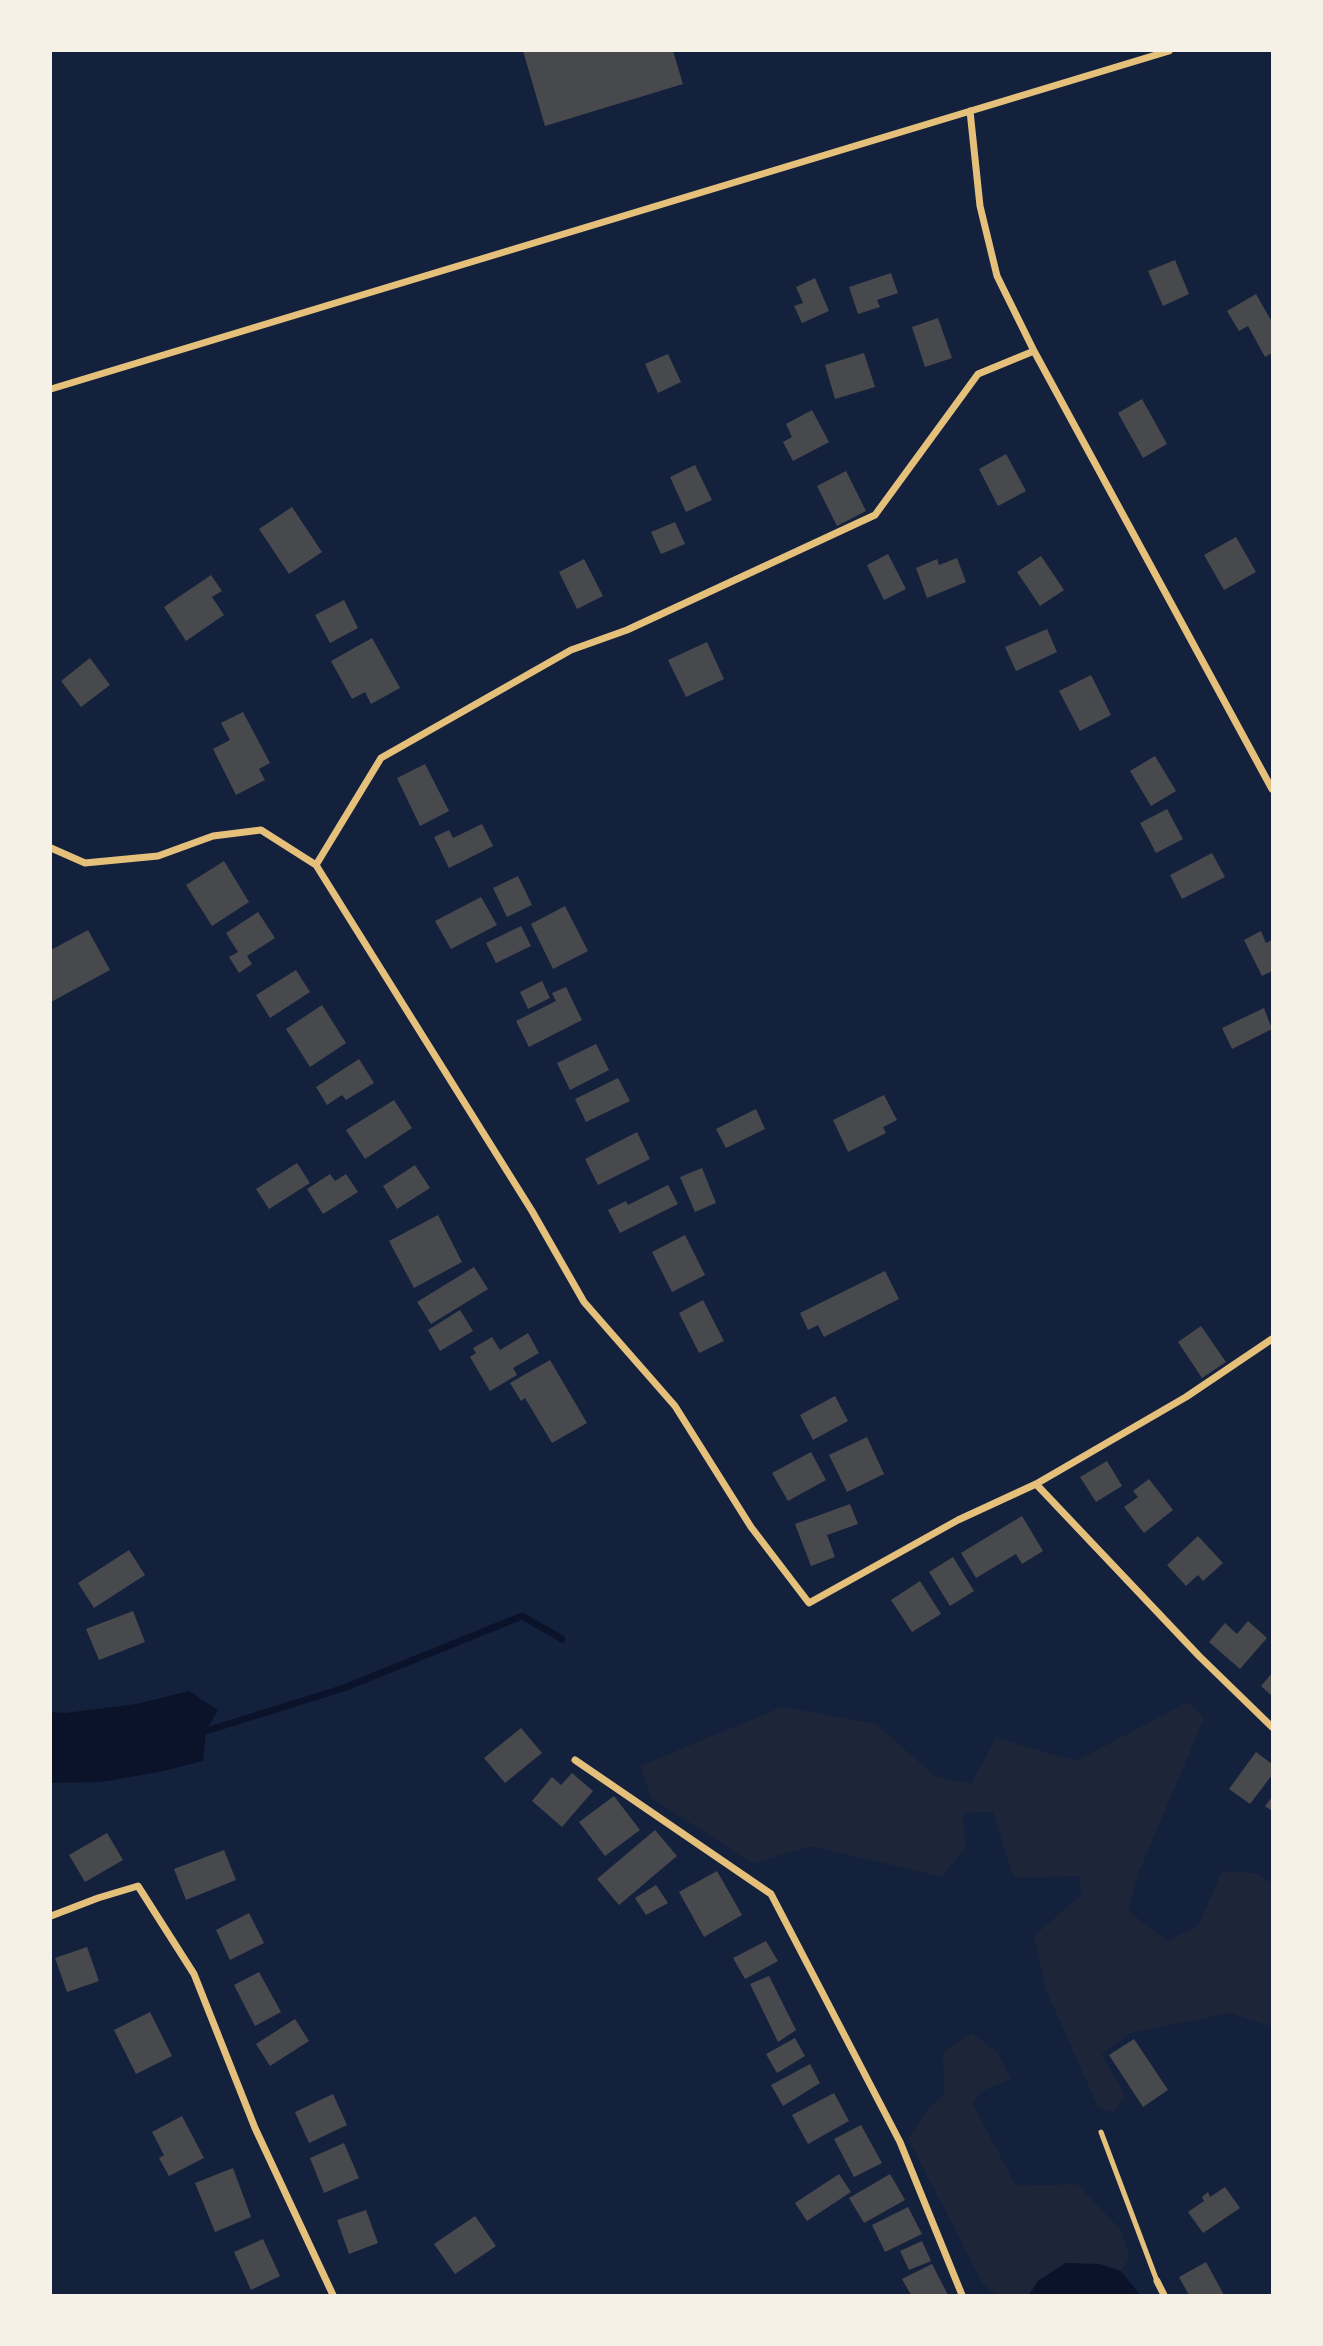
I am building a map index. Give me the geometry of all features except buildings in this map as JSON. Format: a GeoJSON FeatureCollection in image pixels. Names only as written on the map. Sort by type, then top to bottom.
{"type":"FeatureCollection","features":[{"type":"Feature","properties":{"kind":"street"},"geometry":{"type":"LineString","coordinates":[[51,389],[1169,51]]}},
{"type":"Feature","properties":{"kind":"street"},"geometry":{"type":"LineString","coordinates":[[970,111],[980,206],[997,276],[1034,351],[1272,789]]}},
{"type":"Feature","properties":{"kind":"street"},"geometry":{"type":"LineString","coordinates":[[316,865],[382,758],[571,650],[627,630],[874,515],[978,374],[1034,351]]}},
{"type":"Feature","properties":{"kind":"street"},"geometry":{"type":"LineString","coordinates":[[51,848],[85,863],[158,856],[213,836],[261,830],[316,865],[533,1211],[584,1302],[675,1406],[751,1527],[809,1603],[958,1520],[1035,1484],[1186,1397],[1272,1339]]}},
{"type":"Feature","properties":{"kind":"street"},"geometry":{"type":"LineString","coordinates":[[1035,1484],[1199,1656],[1272,1727]]}},
{"type":"Feature","properties":{"kind":"street"},"geometry":{"type":"LineString","coordinates":[[575,1760],[771,1894],[900,2142],[962,2295]]}},
{"type":"Feature","properties":{"kind":"street"},"geometry":{"type":"LineString","coordinates":[[51,1916],[138,1886],[194,1974],[254,2129],[333,2295]]}},
{"type":"Feature","properties":{"kind":"street"},"geometry":{"type":"LineString","coordinates":[[1157,2281],[1164,2295]]}},
{"type":"Feature","properties":{"kind":"lane"},"geometry":{"type":"LineString","coordinates":[[1101,2132],[1157,2281]]}},
{"type":"Feature","properties":{"kind":"shaded area"},"geometry":{"type":"Polygon","coordinates":[[[189,1691],[218,1710],[206,1731],[203,1761],[102,1782],[51,1783],[51,1712],[65,1713],[136,1704],[189,1691]]]}},
{"type":"Feature","properties":{"kind":"shaded area"},"geometry":{"type":"Polygon","coordinates":[[[1188,1702],[1204,1718],[1139,1872],[1128,1911],[1167,1941],[1198,1926],[1222,1871],[1255,1873],[1272,1884],[1272,2022],[1269,2026],[1231,2013],[1130,2033],[1102,2054],[1125,2096],[1113,2112],[1098,2107],[1046,1990],[1034,1936],[1082,1894],[1079,1876],[1014,1878],[993,1812],[963,1813],[965,1848],[942,1877],[812,1846],[753,1863],[651,1798],[640,1766],[782,1707],[876,1724],[936,1777],[971,1784],[996,1738],[1076,1761],[1188,1702]]]}},
{"type":"Feature","properties":{"kind":"shaded area"},"geometry":{"type":"Polygon","coordinates":[[[971,2033],[997,2052],[1011,2079],[980,2092],[973,2104],[1016,2186],[1077,2184],[1120,2229],[1130,2257],[1121,2271],[1099,2264],[1038,2281],[1029,2295],[997,2295],[983,2284],[908,2138],[927,2110],[944,2095],[943,2053],[971,2033]]]}},
{"type":"Feature","properties":{"kind":"shaded area"},"geometry":{"type":"Polygon","coordinates":[[[1065,2263],[1099,2264],[1121,2271],[1140,2295],[1029,2295],[1038,2281],[1065,2263]]]}},
{"type":"Feature","properties":{"kind":"waterway"},"geometry":{"type":"LineString","coordinates":[[206,1731],[344,1688],[522,1616],[562,1639]]}}]}
